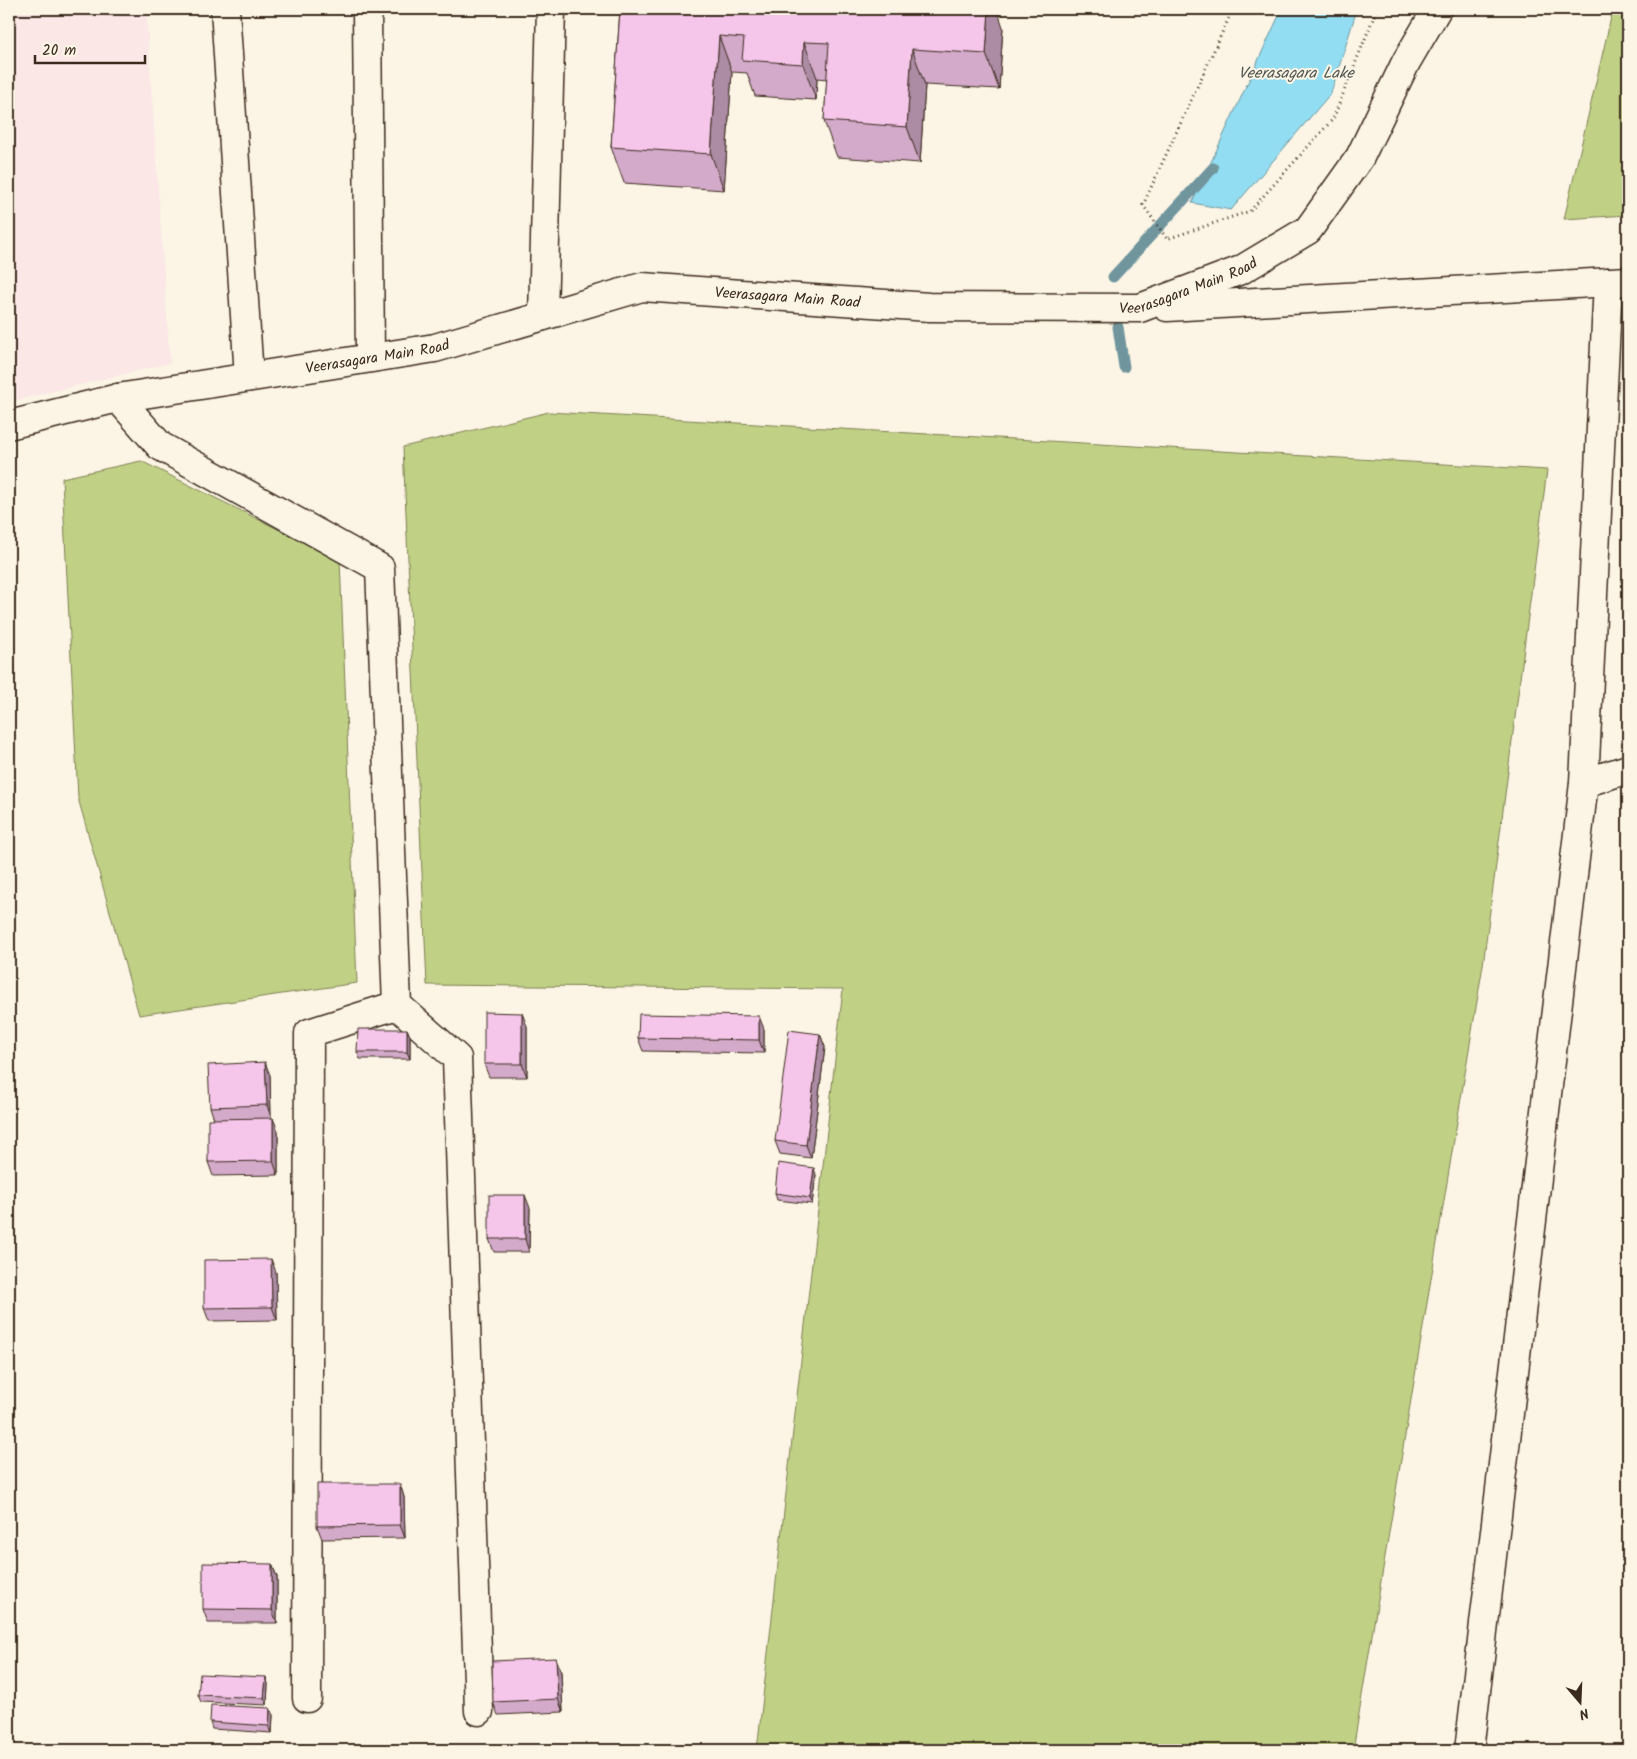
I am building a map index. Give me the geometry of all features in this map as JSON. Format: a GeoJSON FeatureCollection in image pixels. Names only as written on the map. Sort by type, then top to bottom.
{"type":"FeatureCollection","features":[{"type":"Feature","properties":{"kind":"street"},"geometry":{"type":"LineString","coordinates":[[225,9],[249,377]]}},
{"type":"Feature","properties":{"kind":"street"},"geometry":{"type":"LineString","coordinates":[[367,9],[370,358]]}},
{"type":"Feature","properties":{"kind":"street"},"geometry":{"type":"LineString","coordinates":[[543,316],[551,9]]}},
{"type":"Feature","properties":{"kind":"street","name":"Veerasagara Main Road"},"geometry":{"type":"LineString","coordinates":[[9,425],[118,398],[435,348],[642,288],[929,307],[1140,308],[1241,270],[1308,230],[1360,158],[1406,62],[1437,9]]}},
{"type":"Feature","properties":{"kind":"street"},"geometry":{"type":"LineString","coordinates":[[1140,308],[1618,281],[1584,783],[1469,1750]]}},
{"type":"Feature","properties":{"kind":"street"},"geometry":{"type":"LineString","coordinates":[[118,398],[160,446],[380,568],[397,1005],[457,1058],[479,1711]]}},
{"type":"Feature","properties":{"kind":"street"},"geometry":{"type":"LineString","coordinates":[[1584,783],[1628,769]]}},
{"type":"Feature","properties":{"kind":"street"},"geometry":{"type":"LineString","coordinates":[[307,1698],[309,1033],[397,1005]]}},
{"type":"Feature","properties":{"kind":"path"},"geometry":{"type":"LineString","coordinates":[[1233,9],[1143,205],[1167,239],[1250,211],[1332,120],[1377,9]]}},
{"type":"Feature","properties":{"kind":"shaded area"},"geometry":{"type":"Polygon","coordinates":[[[9,9],[146,9],[170,363],[9,402],[9,9]]]}},
{"type":"Feature","properties":{"kind":"green space"},"geometry":{"type":"Polygon","coordinates":[[[1613,9],[1628,9],[1628,215],[1564,219],[1613,9]]]}},
{"type":"Feature","properties":{"kind":"green space"},"geometry":{"type":"Polygon","coordinates":[[[549,412],[1547,470],[1483,965],[1353,1750],[757,1750],[843,989],[427,985],[403,447],[549,412]]]}},
{"type":"Feature","properties":{"kind":"green space"},"geometry":{"type":"Polygon","coordinates":[[[141,461],[340,560],[357,983],[139,1015],[78,798],[62,478],[141,461]]]}},
{"type":"Feature","properties":{"kind":"water","name":"Veerasagara Lake"},"geometry":{"type":"Polygon","coordinates":[[[1282,9],[1357,9],[1331,93],[1231,210],[1192,203],[1282,9]]]}},
{"type":"Feature","properties":{"kind":"building"},"geometry":{"type":"Polygon","coordinates":[[[620,9],[989,9],[986,54],[912,49],[907,127],[824,121],[829,43],[804,42],[803,64],[742,60],[744,38],[719,36],[711,154],[611,147],[620,9]]]}},
{"type":"Feature","properties":{"kind":"building"},"geometry":{"type":"Polygon","coordinates":[[[484,1012],[522,1013],[522,1064],[484,1064],[484,1012]]]}},
{"type":"Feature","properties":{"kind":"building"},"geometry":{"type":"Polygon","coordinates":[[[639,1014],[759,1016],[759,1040],[638,1038],[639,1014]]]}},
{"type":"Feature","properties":{"kind":"building"},"geometry":{"type":"Polygon","coordinates":[[[358,1029],[407,1029],[407,1052],[357,1052],[358,1029]]]}},
{"type":"Feature","properties":{"kind":"building"},"geometry":{"type":"Polygon","coordinates":[[[789,1030],[820,1034],[806,1145],[775,1141],[789,1030]]]}},
{"type":"Feature","properties":{"kind":"building"},"geometry":{"type":"Polygon","coordinates":[[[265,1062],[267,1105],[210,1107],[208,1065],[265,1062]]]}},
{"type":"Feature","properties":{"kind":"building"},"geometry":{"type":"Polygon","coordinates":[[[273,1118],[273,1161],[208,1162],[208,1119],[273,1118]]]}},
{"type":"Feature","properties":{"kind":"building"},"geometry":{"type":"Polygon","coordinates":[[[778,1163],[814,1168],[810,1198],[775,1193],[778,1163]]]}},
{"type":"Feature","properties":{"kind":"building"},"geometry":{"type":"Polygon","coordinates":[[[489,1195],[525,1195],[525,1239],[489,1239],[489,1195]]]}},
{"type":"Feature","properties":{"kind":"building"},"geometry":{"type":"Polygon","coordinates":[[[271,1259],[272,1307],[204,1308],[204,1260],[271,1259]]]}},
{"type":"Feature","properties":{"kind":"building"},"geometry":{"type":"Polygon","coordinates":[[[317,1484],[400,1484],[400,1525],[317,1526],[317,1484]]]}},
{"type":"Feature","properties":{"kind":"building"},"geometry":{"type":"Polygon","coordinates":[[[203,1563],[272,1564],[272,1610],[203,1609],[203,1563]]]}},
{"type":"Feature","properties":{"kind":"building"},"geometry":{"type":"Polygon","coordinates":[[[556,1658],[558,1699],[493,1702],[492,1661],[556,1658]]]}},
{"type":"Feature","properties":{"kind":"building"},"geometry":{"type":"Polygon","coordinates":[[[200,1674],[266,1677],[264,1698],[198,1695],[200,1674]]]}},
{"type":"Feature","properties":{"kind":"building"},"geometry":{"type":"Polygon","coordinates":[[[211,1705],[270,1708],[269,1726],[210,1722],[211,1705]]]}},
{"type":"Feature","properties":{"kind":"waterway"},"geometry":{"type":"LineString","coordinates":[[1113,277],[1213,168]]}},
{"type":"Feature","properties":{"kind":"waterway"},"geometry":{"type":"LineString","coordinates":[[1118,327],[1124,367]]}}]}
